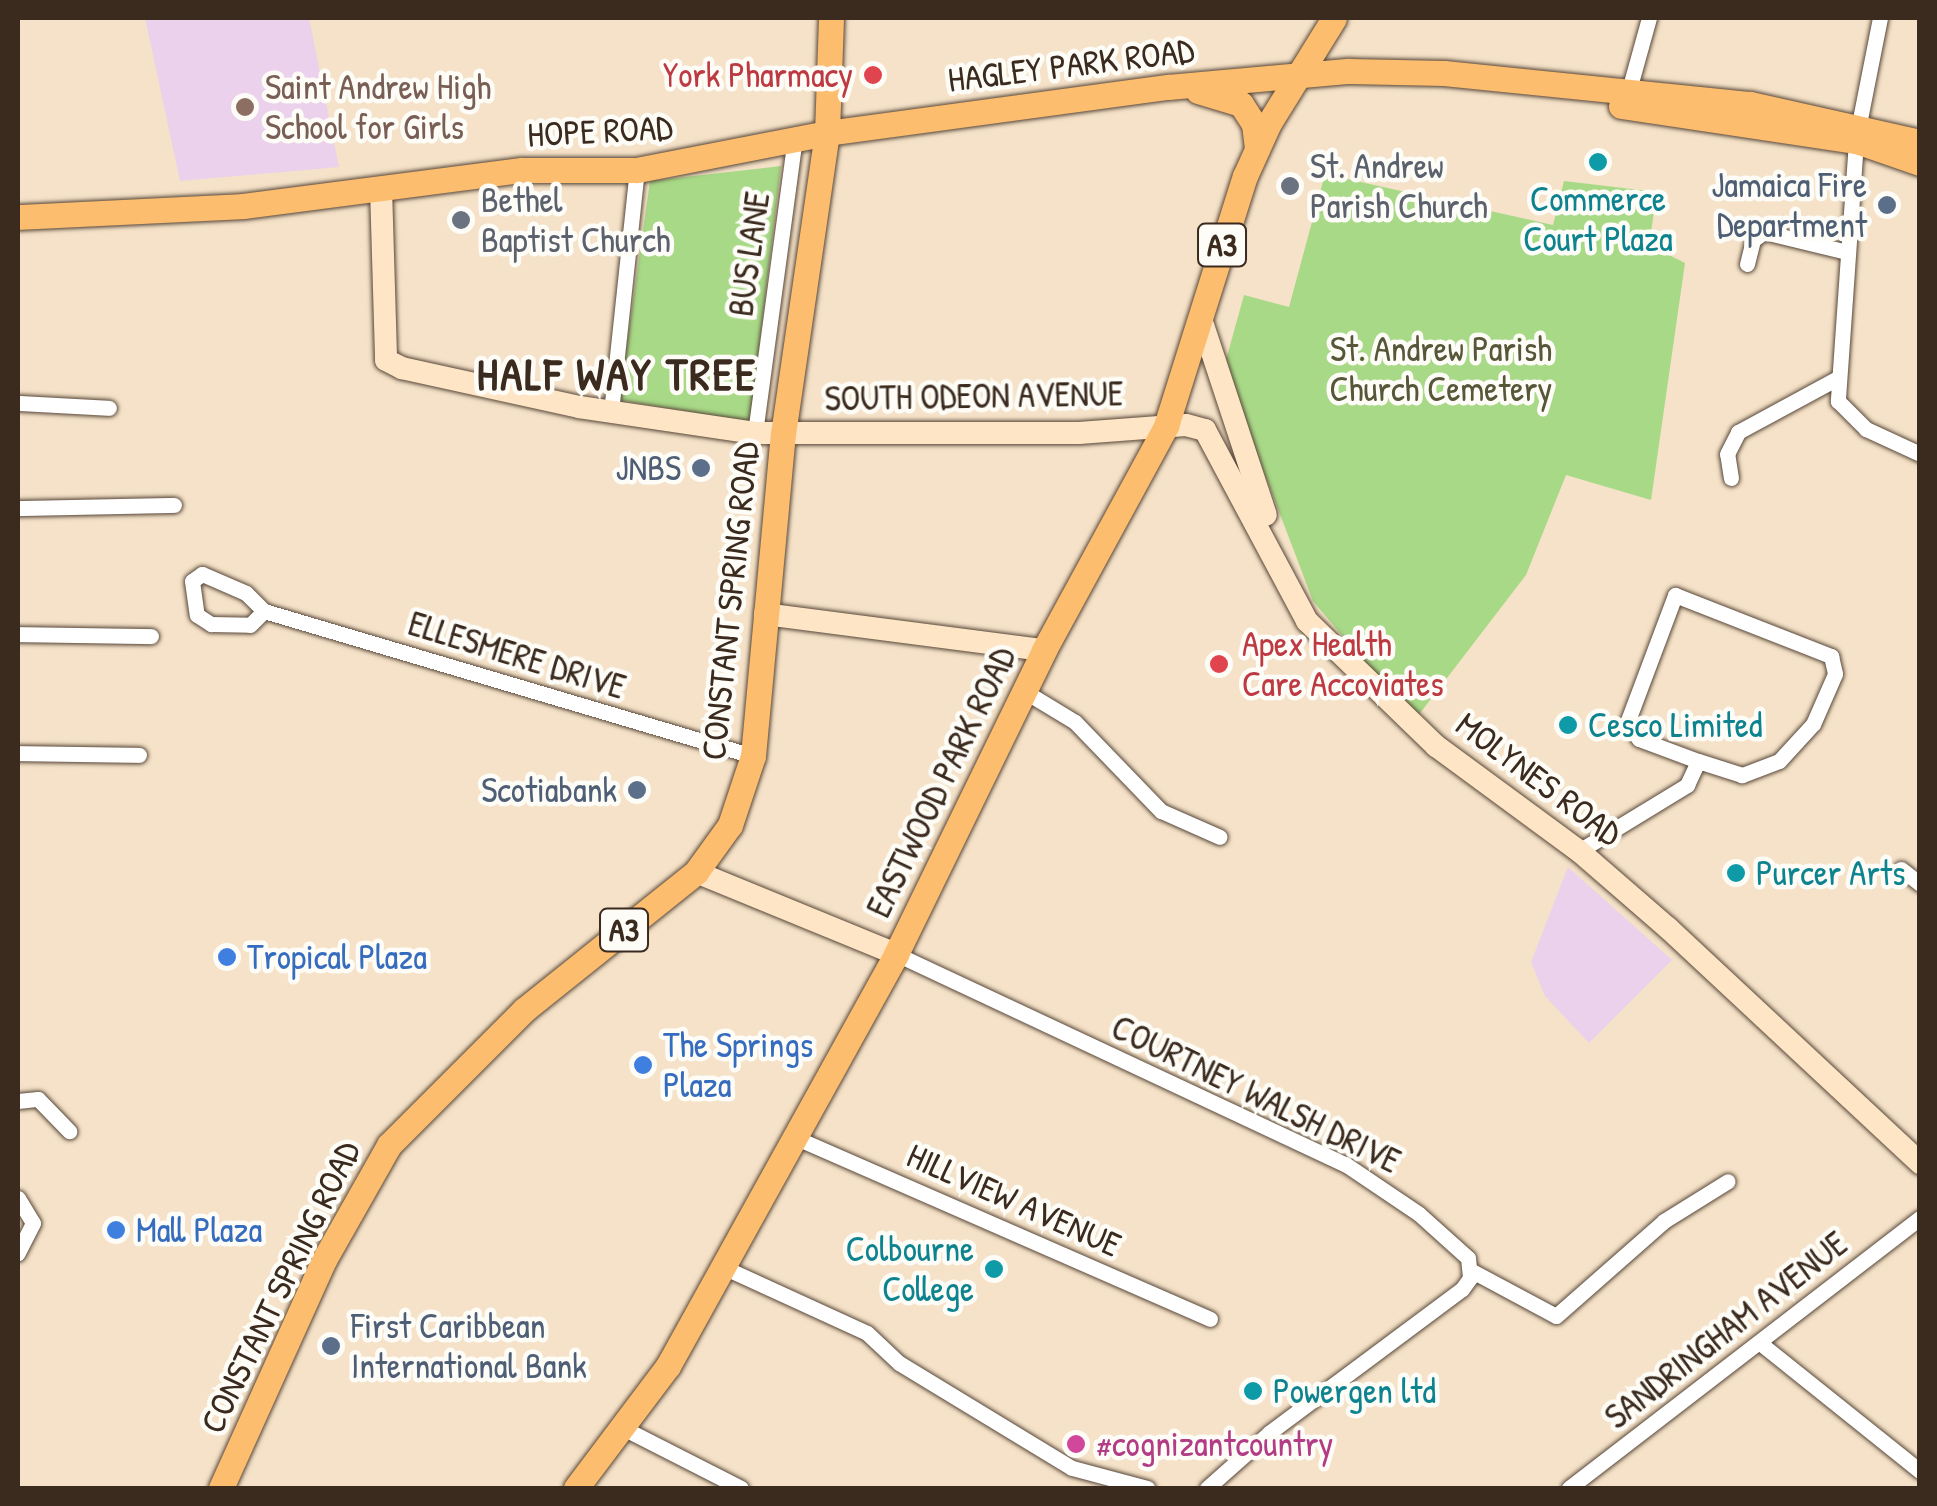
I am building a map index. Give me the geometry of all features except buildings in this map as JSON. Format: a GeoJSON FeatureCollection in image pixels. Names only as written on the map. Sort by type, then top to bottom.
{"type":"FeatureCollection","features":[{"type":"Feature","properties":{"kind":"main road","name":"CONSTANT SPRING ROAD"},"geometry":{"type":"LineString","coordinates":[[221,1488],[324,1260],[389,1145],[524,1010],[696,872],[730,824],[752,756],[784,434],[827,132],[831,18]]}},
{"type":"Feature","properties":{"kind":"main road","name":"EASTWOOD PARK ROAD"},"geometry":{"type":"LineString","coordinates":[[576,1488],[625,1429],[723,1267],[896,954],[1044,650],[1166,426],[1257,149],[1334,18]]}},
{"type":"Feature","properties":{"kind":"main road","name":"HAGLEY PARK ROAD"},"geometry":{"type":"LineString","coordinates":[[827,132],[1168,87],[1444,73],[1628,90],[1858,133],[1920,163]]}},
{"type":"Feature","properties":{"kind":"main road","name":"HAGLEY PARK ROAD"},"geometry":{"type":"LineString","coordinates":[[1294,81],[1575,100],[1920,142]]}},
{"type":"Feature","properties":{"kind":"main road"},"geometry":{"type":"LineString","coordinates":[[1168,87],[1241,104],[1254,124],[1257,149]]}},
{"type":"Feature","properties":{"kind":"main road","name":"HOPE ROAD"},"geometry":{"type":"LineString","coordinates":[[18,218],[231,207],[522,170],[637,170],[794,142],[827,132]]}},
{"type":"Feature","properties":{"kind":"main road","name":"SOUTH ODEON AVENUE"},"geometry":{"type":"LineString","coordinates":[[381,188],[386,360],[611,412],[755,433],[1079,433],[1196,426],[1213,437],[1284,581],[1323,636]]}},
{"type":"Feature","properties":{"kind":"main road","name":"MOLYNES ROAD"},"geometry":{"type":"LineString","coordinates":[[1202,322],[1266,514],[1323,636],[1436,746],[1579,851],[1920,1163]]}},
{"type":"Feature","properties":{"kind":"main road"},"geometry":{"type":"LineString","coordinates":[[766,614],[1044,650]]}},
{"type":"Feature","properties":{"kind":"main road"},"geometry":{"type":"LineString","coordinates":[[696,872],[896,954]]}},
{"type":"Feature","properties":{"kind":"street"},"geometry":{"type":"LineString","coordinates":[[1628,90],[1650,18]]}},
{"type":"Feature","properties":{"kind":"street"},"geometry":{"type":"LineString","coordinates":[[1880,18],[1858,133],[1836,379],[1838,401],[1852,420],[1920,454]]}},
{"type":"Feature","properties":{"kind":"street","name":"BUS LANE"},"geometry":{"type":"LineString","coordinates":[[755,433],[794,142]]}},
{"type":"Feature","properties":{"kind":"street"},"geometry":{"type":"LineString","coordinates":[[611,412],[637,170]]}},
{"type":"Feature","properties":{"kind":"street"},"geometry":{"type":"LineString","coordinates":[[1746,264],[1753,240],[1764,232],[1847,252]]}},
{"type":"Feature","properties":{"kind":"street"},"geometry":{"type":"LineString","coordinates":[[1731,478],[1726,454],[1738,432],[1836,379]]}},
{"type":"Feature","properties":{"kind":"street"},"geometry":{"type":"LineString","coordinates":[[18,403],[109,408]]}},
{"type":"Feature","properties":{"kind":"street"},"geometry":{"type":"LineString","coordinates":[[18,508],[174,504]]}},
{"type":"Feature","properties":{"kind":"street","name":"ELLESMERE DRIVE"},"geometry":{"type":"LineString","coordinates":[[264,611],[250,626],[211,624],[190,600],[192,581],[202,574],[246,594],[264,611],[752,756]]}},
{"type":"Feature","properties":{"kind":"street"},"geometry":{"type":"LineString","coordinates":[[1675,595],[1831,656],[1836,674],[1826,699],[1813,724],[1779,760],[1742,774],[1698,762],[1639,739],[1627,723],[1675,595]]}},
{"type":"Feature","properties":{"kind":"street"},"geometry":{"type":"LineString","coordinates":[[18,634],[150,636]]}},
{"type":"Feature","properties":{"kind":"street"},"geometry":{"type":"LineString","coordinates":[[1024,691],[1075,722],[1161,811],[1220,837]]}},
{"type":"Feature","properties":{"kind":"street"},"geometry":{"type":"LineString","coordinates":[[18,753],[139,755]]}},
{"type":"Feature","properties":{"kind":"street"},"geometry":{"type":"LineString","coordinates":[[1579,851],[1679,790],[1698,762]]}},
{"type":"Feature","properties":{"kind":"street"},"geometry":{"type":"LineString","coordinates":[[1901,869],[1920,884]]}},
{"type":"Feature","properties":{"kind":"street","name":"COURTNEY WALSH DRIVE"},"geometry":{"type":"LineString","coordinates":[[896,954],[1345,1164],[1419,1214],[1463,1252],[1472,1271]]}},
{"type":"Feature","properties":{"kind":"street"},"geometry":{"type":"LineString","coordinates":[[18,1102],[38,1098],[70,1131]]}},
{"type":"Feature","properties":{"kind":"street","name":"HILLVIEW AVENUE"},"geometry":{"type":"LineString","coordinates":[[794,1137],[1210,1319]]}},
{"type":"Feature","properties":{"kind":"street"},"geometry":{"type":"LineString","coordinates":[[1208,1488],[1269,1433],[1462,1289],[1472,1271],[1556,1316],[1664,1221],[1728,1181]]}},
{"type":"Feature","properties":{"kind":"street"},"geometry":{"type":"LineString","coordinates":[[18,1198],[33,1223],[18,1253]]}},
{"type":"Feature","properties":{"kind":"street","name":"SANDRINGHAM AVENUE"},"geometry":{"type":"LineString","coordinates":[[1569,1488],[1920,1218]]}},
{"type":"Feature","properties":{"kind":"street"},"geometry":{"type":"LineString","coordinates":[[723,1267],[867,1332],[899,1363],[1072,1468],[1147,1488]]}},
{"type":"Feature","properties":{"kind":"street"},"geometry":{"type":"LineString","coordinates":[[1760,1343],[1920,1472]]}},
{"type":"Feature","properties":{"kind":"street"},"geometry":{"type":"LineString","coordinates":[[625,1429],[741,1488]]}},
{"type":"Feature","properties":{"kind":"shaded area","name":"Saint Andrew High School for Girls"},"geometry":{"type":"Polygon","coordinates":[[[145,18],[309,18],[339,167],[180,181],[145,18]]]}},
{"type":"Feature","properties":{"kind":"shaded area"},"geometry":{"type":"Polygon","coordinates":[[[1568,867],[1672,960],[1589,1043],[1545,996],[1531,962],[1568,867]]]}},
{"type":"Feature","properties":{"kind":"green space"},"geometry":{"type":"Polygon","coordinates":[[[781,166],[750,422],[619,400],[650,181],[781,166]]]}},
{"type":"Feature","properties":{"kind":"green space","name":"St. Andrew Parish Church Cemetery"},"geometry":{"type":"Polygon","coordinates":[[[1325,174],[1553,225],[1564,181],[1657,192],[1649,245],[1685,263],[1651,500],[1566,475],[1526,575],[1414,721],[1313,601],[1224,367],[1244,295],[1289,307],[1325,174]]]}},
{"type":"Feature","properties":{"kind":"place","name":"York Pharmacy"},"geometry":{"type":"Point","coordinates":[873,75]}},
{"type":"Feature","properties":{"kind":"place","name":"Saint Andrew High School for Girls"},"geometry":{"type":"Point","coordinates":[245,107]}},
{"type":"Feature","properties":{"kind":"place","name":"Commerce Court Plaza"},"geometry":{"type":"Point","coordinates":[1598,162]}},
{"type":"Feature","properties":{"kind":"place","name":"St. Andrew Parish Church"},"geometry":{"type":"Point","coordinates":[1290,186]}},
{"type":"Feature","properties":{"kind":"place","name":"Jamaica Fire Department"},"geometry":{"type":"Point","coordinates":[1887,205]}},
{"type":"Feature","properties":{"kind":"place","name":"Bethel Baptist Church"},"geometry":{"type":"Point","coordinates":[461,220]}},
{"type":"Feature","properties":{"kind":"place","name":"JNBS"},"geometry":{"type":"Point","coordinates":[701,468]}},
{"type":"Feature","properties":{"kind":"place","name":"Apex Health Care Accoviates"},"geometry":{"type":"Point","coordinates":[1219,664]}},
{"type":"Feature","properties":{"kind":"place","name":"Cesco Limited"},"geometry":{"type":"Point","coordinates":[1568,725]}},
{"type":"Feature","properties":{"kind":"place","name":"Scotiabank"},"geometry":{"type":"Point","coordinates":[637,790]}},
{"type":"Feature","properties":{"kind":"place","name":"Purcer Arts"},"geometry":{"type":"Point","coordinates":[1736,873]}},
{"type":"Feature","properties":{"kind":"place","name":"Tropical Plaza"},"geometry":{"type":"Point","coordinates":[227,957]}},
{"type":"Feature","properties":{"kind":"place","name":"The Springs Plaza"},"geometry":{"type":"Point","coordinates":[643,1065]}},
{"type":"Feature","properties":{"kind":"place","name":"Mall Plaza"},"geometry":{"type":"Point","coordinates":[116,1230]}},
{"type":"Feature","properties":{"kind":"place","name":"Colbourne College"},"geometry":{"type":"Point","coordinates":[994,1269]}},
{"type":"Feature","properties":{"kind":"place","name":"First Caribbean International Bank"},"geometry":{"type":"Point","coordinates":[331,1346]}},
{"type":"Feature","properties":{"kind":"place","name":"Powergen ltd"},"geometry":{"type":"Point","coordinates":[1253,1391]}},
{"type":"Feature","properties":{"kind":"place","name":"#cognizantcountry"},"geometry":{"type":"Point","coordinates":[1076,1444]}},
{"type":"Feature","properties":{"kind":"district","name":"HALF WAY TREE"},"geometry":{"type":"Point","coordinates":[617,374]}}]}
